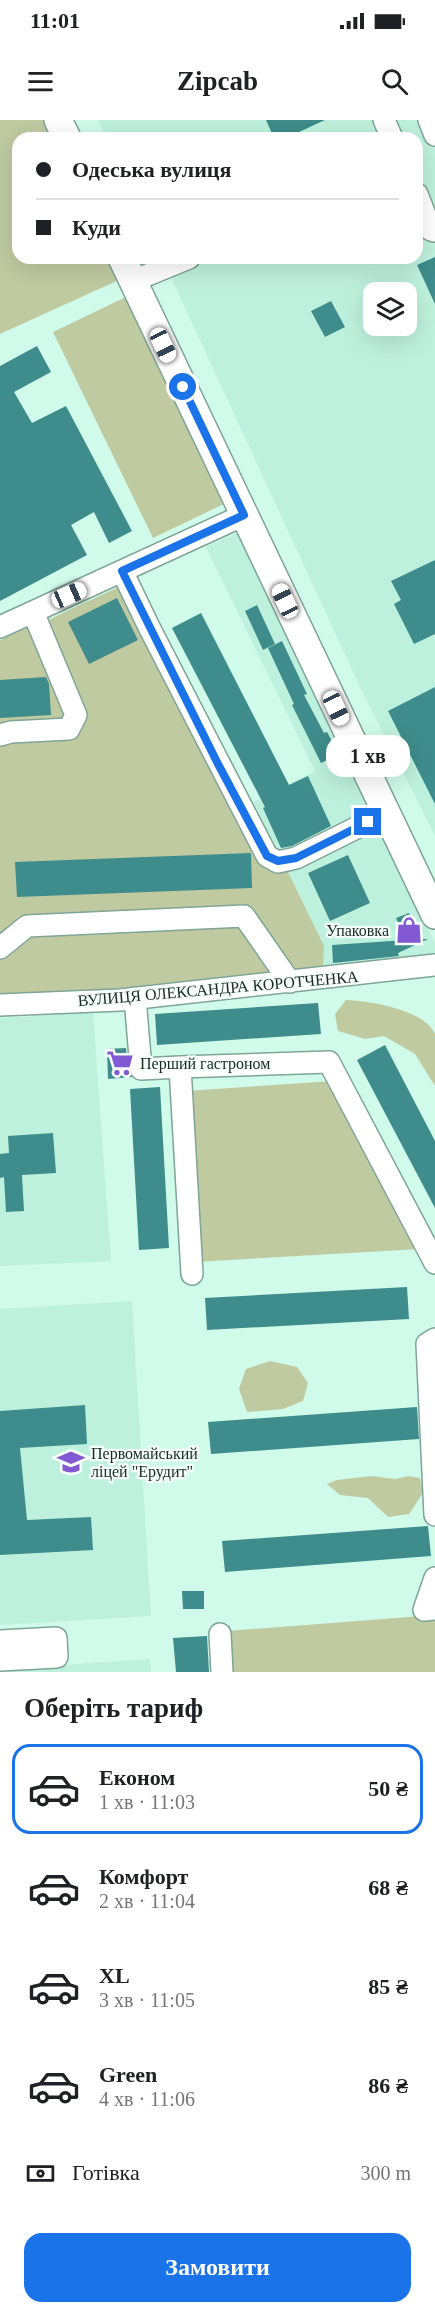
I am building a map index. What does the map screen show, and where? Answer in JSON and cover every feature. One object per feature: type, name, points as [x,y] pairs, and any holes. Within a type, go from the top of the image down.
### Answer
[{"type":"main road","points":[[128,269],[435,915]]},
{"type":"street","points":[[429,120],[435,135]]},
{"type":"street","points":[[423,209],[431,230],[435,231]]},
{"type":"street","points":[[128,269],[156,264]]},
{"type":"street","points":[[0,627],[244,515]]},
{"type":"street","points":[[122,571],[196,721],[267,856],[278,861],[296,858],[386,813]]},
{"type":"street","points":[[0,735],[11,732],[69,729],[76,715],[33,612]]},
{"type":"street","points":[[0,948],[27,926],[244,916],[290,982]]},
{"type":"street","name":"ВУЛИЦЯ ОЛЕКСАНДРА КОРОТЧЕНКА","points":[[0,1005],[135,998],[435,965]]},
{"type":"street","points":[[135,998],[141,1068],[329,1062],[435,1263]]},
{"type":"street","points":[[180,1067],[192,1275]]},
{"type":"street","points":[[431,1342],[435,1515]]},
{"type":"street","points":[[430,1610],[435,1578]]},
{"type":"street","points":[[220,1634],[222,1672]]},
{"type":"street","points":[[0,1641],[56,1638],[57,1657],[0,1660]]},
{"type":"shaded area","points":[[0,120],[46,120],[51,132],[12,132],[12,264],[114,264],[121,279],[0,334]]},
{"type":"shaded area","points":[[98,120],[435,120],[435,836],[361,689],[165,264],[423,264],[423,132],[104,132]]},
{"type":"shaded area","points":[[130,295],[230,501],[153,538],[53,332]]},
{"type":"shaded area","points":[[241,531],[435,943],[435,960],[323,974],[324,946],[253,802],[315,771],[206,547]]},
{"type":"shaded area","points":[[125,584],[287,870],[324,946],[323,974],[291,977],[246,913],[53,921],[0,943],[0,739],[70,733],[44,622]]},
{"type":"shaded area","points":[[31,626],[65,699],[65,725],[0,731],[0,640]]},
{"type":"shaded area","points":[[242,921],[275,979],[0,1000],[0,952],[20,935]]},
{"type":"shaded area","points":[[346,1000],[395,1008],[420,1018],[429,1025],[435,1034],[435,1086],[415,1054],[384,1036],[365,1039],[338,1031],[335,1014]]},
{"type":"shaded area","points":[[93,1013],[111,1261],[0,1266],[0,1018]]},
{"type":"shaded area","points":[[333,1081],[419,1249],[195,1262],[186,1091]]},
{"type":"shaded area","name":"Первомайський ліцей \"Ерудит\"","points":[[132,1301],[151,1616],[0,1625],[0,1309]]},
{"type":"shaded area","points":[[270,1361],[297,1367],[308,1383],[303,1401],[283,1409],[247,1412],[239,1389],[246,1369]]},
{"type":"shaded area","points":[[371,1476],[395,1479],[408,1476],[420,1478],[423,1493],[409,1514],[388,1517],[368,1498],[340,1495],[327,1484],[337,1480]]},
{"type":"shaded area","points":[[435,1615],[435,1672],[230,1672],[227,1631]]},
{"type":"shaded area","points":[[150,1659],[151,1672],[0,1672],[0,1669]]},
{"type":"building","points":[[266,120],[325,120],[299,132],[271,132]]},
{"type":"building","points":[[435,257],[435,304],[417,265]]},
{"type":"building","points":[[331,301],[345,327],[325,337],[311,311]]},
{"type":"building","points":[[37,346],[51,372],[14,392],[32,423],[66,406],[132,531],[109,543],[94,512],[71,525],[87,555],[0,601],[0,366]]},
{"type":"building","points":[[435,560],[435,634],[414,644],[394,604],[401,600],[391,581]]},
{"type":"building","points":[[117,598],[138,640],[89,664],[68,622]]},
{"type":"building","points":[[257,605],[275,644],[263,650],[245,611]]},
{"type":"building","points":[[201,613],[289,785],[308,776],[331,826],[292,846],[281,848],[263,808],[265,807],[172,628]]},
{"type":"building","points":[[282,641],[307,694],[304,695],[324,733],[327,732],[339,754],[321,763],[292,705],[294,704],[268,648]]},
{"type":"building","points":[[46,677],[49,684],[51,715],[0,718],[0,680]]},
{"type":"building","points":[[435,687],[435,804],[388,711]]},
{"type":"building","points":[[251,853],[252,888],[17,897],[15,862]]},
{"type":"building","points":[[348,855],[370,903],[330,921],[308,873]]},
{"type":"building","points":[[409,913],[421,939],[428,939],[398,953],[399,956],[333,963],[332,945],[406,940],[396,918]]},
{"type":"building","points":[[318,1003],[321,1034],[157,1045],[155,1014]]},
{"type":"building","points":[[385,1045],[435,1141],[435,1208],[357,1060]]},
{"type":"building","name":"Перший гастроном","points":[[126,1048],[128,1070],[132,1077],[108,1079],[107,1049]]},
{"type":"building","points":[[160,1087],[169,1248],[139,1250],[130,1089]]},
{"type":"building","points":[[53,1133],[56,1173],[22,1175],[24,1211],[6,1212],[4,1177],[0,1178],[0,1154],[9,1153],[8,1136]]},
{"type":"building","points":[[407,1287],[409,1319],[207,1330],[205,1298]]},
{"type":"building","points":[[85,1405],[87,1444],[20,1448],[27,1520],[91,1517],[93,1550],[0,1555],[0,1411]]},
{"type":"building","points":[[417,1407],[419,1439],[211,1454],[208,1422]]},
{"type":"building","points":[[428,1526],[431,1556],[225,1572],[222,1541]]},
{"type":"building","points":[[182,1591],[204,1591],[204,1609],[183,1609]]},
{"type":"building","points":[[207,1636],[209,1672],[176,1672],[173,1638]]},
{"type":"place","name":"Упаковка","points":[[409,930]]},
{"type":"place","name":"Перший гастроном","points":[[120,1063]]},
{"type":"place","name":"Первомайський ліцей \"Ерудит\"","points":[[71,1462]]},
{"type":"route","points":[[183,387],[244,515],[122,571],[148,627],[267,856],[278,861],[296,858],[368,822]]}]
